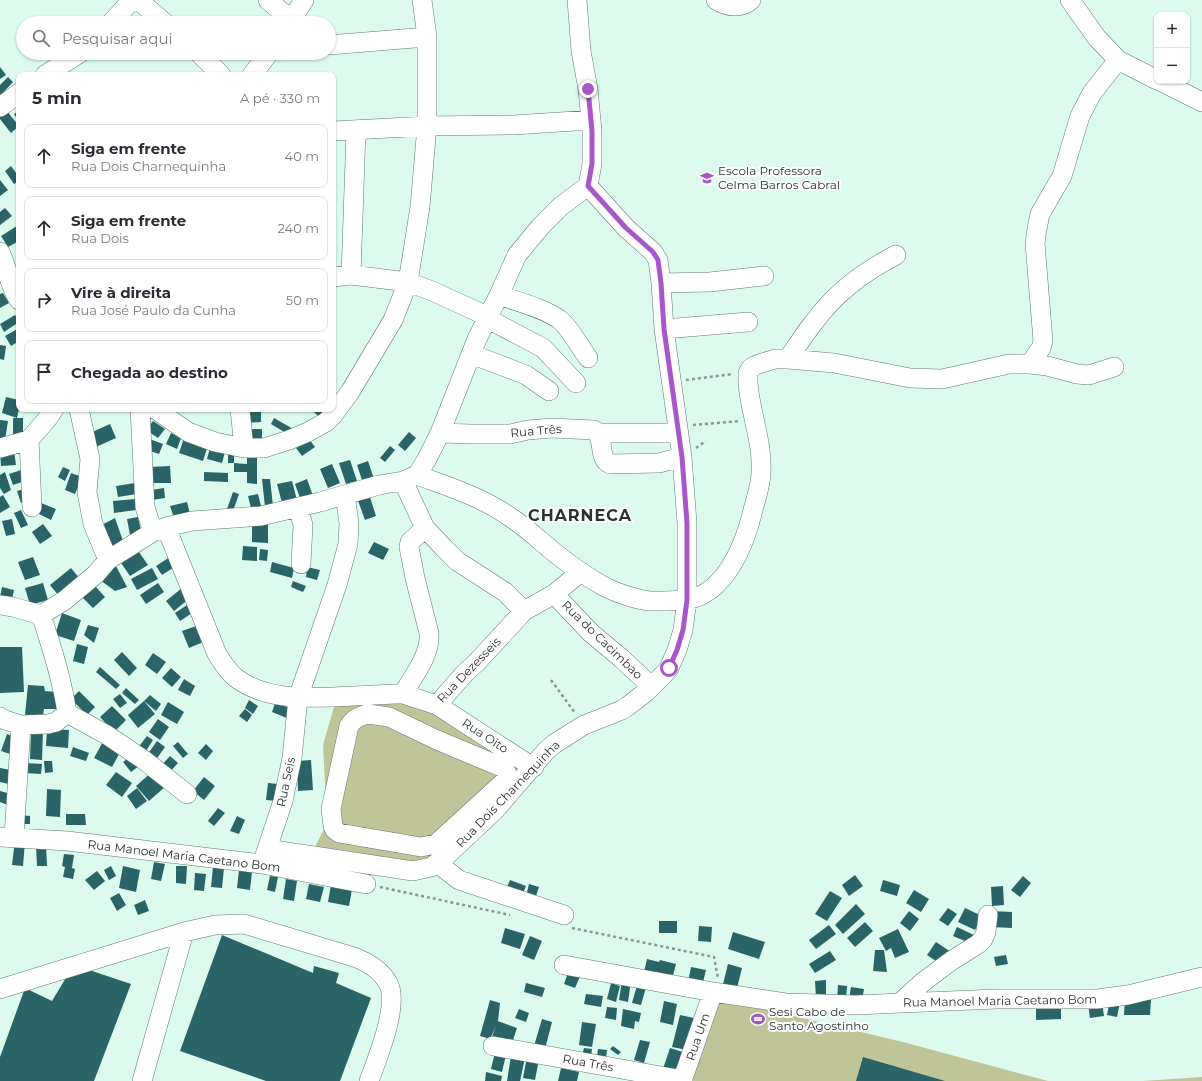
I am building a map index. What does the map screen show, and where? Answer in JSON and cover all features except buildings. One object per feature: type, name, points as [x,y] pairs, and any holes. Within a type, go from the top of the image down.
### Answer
[{"type":"street","points":[[268,0],[285,16]]},
{"type":"street","points":[[293,16],[304,0]]},
{"type":"street","points":[[336,411],[350,392],[393,320],[408,282],[420,207],[427,126],[427,37],[422,0]]},
{"type":"street","points":[[410,478],[427,458],[440,433],[477,339],[517,255],[541,226],[561,206],[588,186],[592,164],[591,120],[588,89],[581,51],[577,0]]},
{"type":"street","points":[[716,0],[724,4],[735,6],[743,6],[751,0]]},
{"type":"street","points":[[1070,0],[1097,38],[1118,60],[1154,78]]},
{"type":"street","points":[[117,16],[130,1],[154,16]]},
{"type":"street","points":[[336,44],[427,37]]},
{"type":"street","points":[[50,72],[69,60]]},
{"type":"street","points":[[206,60],[218,72]]},
{"type":"street","points":[[254,72],[263,60]]},
{"type":"street","points":[[1030,364],[1041,348],[1043,341],[1035,243],[1036,229],[1040,214],[1062,176],[1080,116],[1092,93],[1118,60]]},
{"type":"street","points":[[1166,84],[1202,102]]},
{"type":"street","points":[[0,107],[16,95]]},
{"type":"street","points":[[336,131],[427,126],[514,125],[591,120]]},
{"type":"street","points":[[356,130],[342,276],[408,282],[432,291],[488,318],[543,348],[576,383]]},
{"type":"street","name":"Rua Dois Charnequinha","points":[[265,857],[326,858],[413,871],[431,867],[444,858],[495,810],[534,767],[546,751],[554,744],[584,725],[622,710],[632,703],[665,674],[673,660],[683,630],[687,600],[687,523],[682,457],[664,329],[658,260],[653,252],[626,228],[588,186]]},
{"type":"street","points":[[788,359],[816,319],[840,293],[865,272],[896,255]]},
{"type":"street","points":[[6,259],[8,275],[16,293]]},
{"type":"street","points":[[661,283],[710,282],[764,276]]},
{"type":"street","points":[[499,295],[547,312],[561,321],[588,358]]},
{"type":"street","points":[[664,329],[748,322]]},
{"type":"street","points":[[471,354],[526,374],[549,390]]},
{"type":"street","points":[[0,605],[13,606],[40,615],[65,600],[96,574],[108,560],[159,529],[192,521],[262,516],[410,478],[466,494],[490,505],[510,517],[581,572],[606,587],[641,600],[687,600],[704,594],[719,582],[742,547],[748,531],[761,474],[762,460],[754,420],[748,373],[751,368],[756,365],[775,359],[788,359],[834,363],[910,378],[942,379],[1010,364],[1047,366],[1077,374],[1089,375],[1114,367]]},
{"type":"street","points":[[0,448],[29,440],[52,412]]},
{"type":"street","points":[[80,412],[90,459],[87,492],[93,524],[108,560]]},
{"type":"street","name":"Rua Dezesseis","points":[[140,412],[145,507],[159,529],[217,654],[226,668],[235,677],[247,685],[259,690],[271,694],[298,698],[404,694],[437,705],[464,674],[524,612],[554,594],[581,572]]},
{"type":"street","points":[[159,412],[188,432],[215,442],[244,448],[264,448],[308,432],[326,422],[335,412]]},
{"type":"street","points":[[240,412],[244,448]]},
{"type":"street","name":"Rua Três","points":[[440,433],[510,434],[528,430],[552,428],[594,430],[598,433],[678,430]]},
{"type":"street","points":[[598,433],[604,458],[608,463],[659,463],[682,457]]},
{"type":"street","points":[[29,440],[32,507]]},
{"type":"street","points":[[410,478],[425,528],[457,561],[506,592],[524,612]]},
{"type":"street","name":"Rua Seis","points":[[265,857],[283,801],[292,758],[298,698],[337,585],[348,544],[349,523],[345,495]]},
{"type":"street","points":[[298,507],[303,525],[301,564]]},
{"type":"street","points":[[404,694],[425,656],[429,641],[429,633],[409,547],[413,538],[425,528]]},
{"type":"street","name":"Rua do Cacimbao","points":[[554,594],[591,633],[651,686]]},
{"type":"street","points":[[40,615],[56,664],[64,694],[67,713]]},
{"type":"street","name":"Rua Oito","points":[[437,705],[534,767]]},
{"type":"street","points":[[0,717],[21,725],[48,724],[56,722],[67,713]]},
{"type":"street","points":[[67,713],[107,735],[144,760],[187,794]]},
{"type":"street","points":[[368,714],[389,717],[506,770],[507,774],[505,781],[436,844],[421,847],[339,833],[333,826],[331,809],[349,726],[359,716],[368,714]]},
{"type":"street","points":[[7,837],[21,725]]},
{"type":"street","points":[[326,858],[339,833]]},
{"type":"street","name":"Rua Manoel Maria Caetano Bom","points":[[7,837],[67,840],[265,857],[366,884]]},
{"type":"street","points":[[437,863],[459,880],[564,915]]},
{"type":"street","points":[[900,1003],[923,982],[951,961],[978,944],[983,939],[986,932],[988,915]]},
{"type":"street","points":[[0,989],[184,932],[215,925],[244,924],[363,960],[376,969],[388,982],[391,990],[392,1007],[384,1040],[369,1081]]},
{"type":"street","points":[[142,1081],[184,932]]},
{"type":"street","name":"Rua Manoel Maria Caetano Bom","points":[[564,965],[713,992],[786,1003],[796,1002],[855,1005],[996,999],[1097,999],[1128,995],[1202,977]]},
{"type":"street","name":"Rua Um","points":[[683,1081],[713,992]]},
{"type":"street","name":"Rua Três","points":[[493,1046],[683,1081]]},
{"type":"path","points":[[672,382],[748,373]]},
{"type":"path","points":[[678,430],[754,420]]},
{"type":"path","points":[[551,680],[584,725]]},
{"type":"green space","points":[[399,696],[415,703],[529,766],[498,801],[414,871],[311,854],[327,824],[323,745],[334,707]]},
{"type":"green space","name":"Sesi Cabo de Santo Agostinho","points":[[714,997],[903,1042],[1048,1081],[686,1081]]},
{"type":"green space","points":[[1202,1077],[1202,1081],[1143,1081]]},
{"type":"place","name":"Escola Professora Celma Barros Cabral","points":[[707,178]]},
{"type":"place","name":"Sesi Cabo de Santo Agostinho","points":[[758,1019]]},
{"type":"district","name":"CHARNECA","points":[[580,515]]},
{"type":"route","points":[[588,89],[592,131],[592,164],[588,186],[603,204],[640,242],[649,247],[658,260],[664,329],[682,457],[687,523],[687,600],[683,630],[677,650],[669,668]]}]
